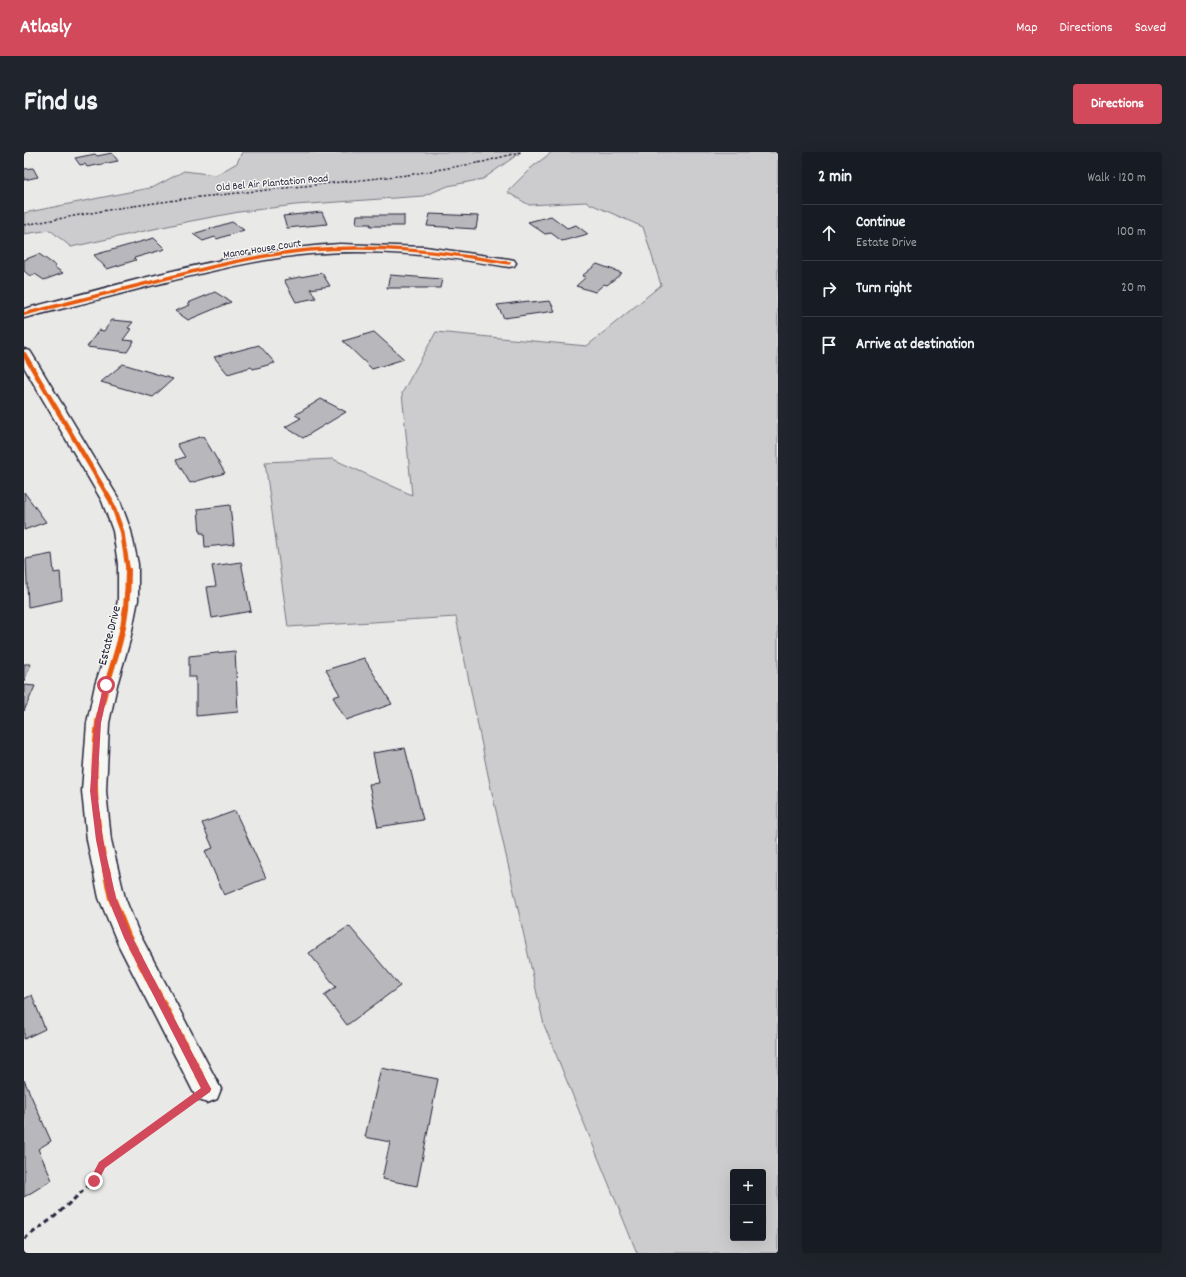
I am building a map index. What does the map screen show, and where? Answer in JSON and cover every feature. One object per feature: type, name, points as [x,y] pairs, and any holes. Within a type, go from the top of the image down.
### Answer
[{"type":"street","name":"Manor House Court","points":[[24,314],[230,262],[284,253],[345,248],[390,248],[471,256],[509,263]]},
{"type":"street","name":"Estate Drive","points":[[24,354],[111,501],[122,531],[128,564],[128,600],[120,640],[106,685],[98,723],[94,791],[99,840],[112,898],[127,936],[207,1089]]},
{"type":"path","points":[[24,1239],[53,1218],[94,1181],[102,1165],[207,1089]]},
{"type":"shaded area","points":[[242,152],[521,152],[483,179],[448,186],[423,196],[295,205],[239,212],[71,247],[50,230],[24,234],[24,213],[154,187],[184,171],[216,175],[237,163]]},
{"type":"shaded area","points":[[552,152],[778,152],[778,1253],[637,1253],[544,1025],[488,775],[456,617],[288,627],[265,462],[333,459],[412,495],[402,393],[436,332],[587,346],[661,285],[643,227],[586,202],[529,205],[507,192],[531,168]]},
{"type":"building","points":[[112,153],[118,161],[87,167],[85,164],[80,165],[75,158],[95,154],[97,156]]},
{"type":"building","points":[[33,168],[38,177],[24,180],[24,169]]},
{"type":"building","points":[[322,212],[327,224],[287,228],[283,216]]},
{"type":"building","points":[[430,214],[478,216],[476,229],[427,226]]},
{"type":"building","points":[[357,215],[404,215],[404,226],[370,226],[371,224],[356,224]]},
{"type":"building","points":[[551,216],[567,228],[576,225],[588,234],[562,241],[551,233],[545,234],[528,222]]},
{"type":"building","points":[[232,222],[244,230],[217,239],[215,237],[203,241],[193,234]]},
{"type":"building","points":[[154,238],[165,249],[134,258],[136,260],[107,269],[94,255]]},
{"type":"building","points":[[39,254],[63,273],[44,280],[35,274],[30,276],[24,271],[24,260]]},
{"type":"building","points":[[597,264],[622,273],[607,285],[604,284],[595,292],[576,286],[586,277],[582,276]]},
{"type":"building","points":[[322,273],[330,286],[310,289],[316,298],[296,302],[284,280]]},
{"type":"building","points":[[390,275],[442,279],[440,288],[387,288]]},
{"type":"building","points":[[215,292],[231,302],[188,320],[175,311],[190,305],[188,303]]},
{"type":"building","points":[[529,301],[531,303],[550,301],[555,311],[504,318],[497,305]]},
{"type":"building","points":[[112,320],[133,322],[128,328],[131,329],[123,340],[134,341],[127,352],[87,347],[99,330],[104,331]]},
{"type":"building","points":[[374,332],[404,359],[372,369],[343,341]]},
{"type":"building","points":[[259,345],[275,363],[253,369],[251,367],[228,374],[214,357]]},
{"type":"building","points":[[123,364],[173,379],[153,397],[101,382]]},
{"type":"building","points":[[321,399],[346,412],[303,438],[285,427],[301,418],[295,415]]},
{"type":"building","points":[[203,436],[225,473],[190,483],[176,460],[185,457],[177,444]]},
{"type":"building","points":[[24,492],[46,522],[24,530]]},
{"type":"building","points":[[230,505],[234,544],[205,547],[204,533],[200,533],[198,509]]},
{"type":"building","points":[[52,554],[54,573],[60,572],[62,600],[28,607],[26,559]]},
{"type":"building","points":[[241,562],[251,611],[212,618],[207,587],[216,586],[212,566]]},
{"type":"building","points":[[235,651],[238,712],[196,716],[196,677],[189,677],[189,656]]},
{"type":"building","points":[[364,658],[392,704],[346,720],[333,697],[340,695],[326,670]]},
{"type":"building","points":[[24,664],[31,664],[24,681]]},
{"type":"building","points":[[24,685],[35,686],[24,711]]},
{"type":"building","points":[[405,748],[423,820],[378,827],[369,784],[379,783],[373,753]]},
{"type":"building","points":[[235,811],[266,878],[224,895],[205,851],[213,848],[202,823]]},
{"type":"building","points":[[349,926],[400,986],[347,1025],[324,995],[336,987],[309,953]]},
{"type":"building","points":[[32,995],[45,1029],[24,1039],[24,999]]},
{"type":"building","points":[[381,1068],[438,1079],[417,1186],[382,1179],[390,1142],[365,1137]]},
{"type":"building","points":[[24,1080],[51,1141],[38,1149],[52,1180],[24,1197]]},
{"type":"cycle path","points":[[24,314],[222,264],[268,255],[311,250],[340,248],[396,249],[453,254],[509,263]]},
{"type":"cycle path","points":[[24,354],[111,501],[122,531],[128,564],[128,600],[120,640],[106,685],[98,723],[94,791],[99,840],[112,898],[127,936],[207,1089]]},
{"type":"route","points":[[94,1181],[102,1165],[207,1089],[127,936],[112,898],[99,840],[94,791],[98,723],[106,685]]}]
